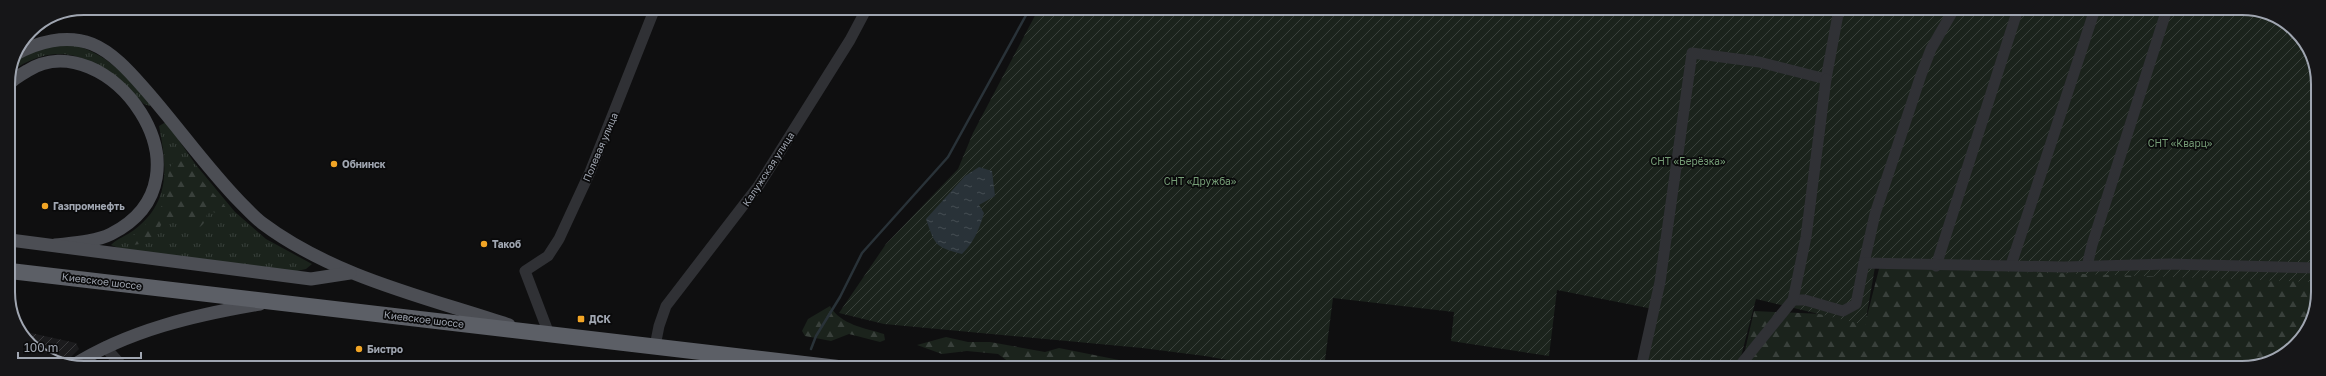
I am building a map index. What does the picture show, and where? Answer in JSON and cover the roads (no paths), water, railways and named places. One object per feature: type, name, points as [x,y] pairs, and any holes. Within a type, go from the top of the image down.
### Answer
[{"type":"highway","name":"Киевское шоссе","points":[[15,272],[780,361]]},
{"type":"main road","points":[[25,49],[51,40],[72,40],[92,44],[110,55],[129,72],[164,111],[223,184],[261,222],[301,248],[350,273],[528,331]]},
{"type":"main road","points":[[15,78],[36,65],[51,61],[68,60],[81,62],[94,68],[118,86],[136,106],[146,119],[156,148],[159,161],[155,189],[148,202],[132,220],[100,238],[55,245]]},
{"type":"main road","points":[[15,241],[311,279],[350,273]]},
{"type":"main road","points":[[81,361],[105,347],[161,326],[203,314],[273,302]]},
{"type":"street","name":"Полевая улица","points":[[549,334],[525,271],[548,256],[560,239],[601,144],[652,15]]},
{"type":"street","name":"Калужская улица","points":[[655,346],[666,306],[760,185],[850,40],[863,15]]},
{"type":"street","points":[[1744,361],[1793,300],[1806,237],[1826,79],[1837,15]]},
{"type":"street","points":[[1793,300],[1805,300],[1843,311],[1856,304],[1876,214],[1921,75],[1931,49],[1950,15]]},
{"type":"street","points":[[1936,266],[2016,15]]},
{"type":"street","points":[[2011,265],[2093,15]]},
{"type":"street","points":[[2087,266],[2092,245],[2165,15]]},
{"type":"street","points":[[1642,361],[1660,282],[1692,53],[1759,62],[1826,79]]},
{"type":"street","points":[[1864,263],[1936,266],[2087,266],[2169,264],[2311,268]]},
{"type":"street","points":[[105,347],[118,361]]},
{"type":"water","points":[[979,167],[992,171],[995,196],[979,205],[984,213],[980,225],[973,240],[962,254],[941,247],[937,244],[926,219],[965,176]]},
{"type":"waterway","points":[[811,349],[816,336],[840,297],[862,253],[948,157],[1026,15]]},
{"type":"place","name":"Обнинск","points":[[334,164]]},
{"type":"place","name":"Газпромнефть","points":[[45,206]]},
{"type":"place","name":"Такоб","points":[[484,244]]},
{"type":"place","name":"ДСК","points":[[581,319]]},
{"type":"place","name":"Бистро","points":[[359,349]]},
{"type":"park label","name":"СНТ «Кварц»","points":[[2180,143]]},
{"type":"park label","name":"СНТ «Берёзка»","points":[[1688,161]]},
{"type":"park label","name":"СНТ «Дружба»","points":[[1200,181]]}]
